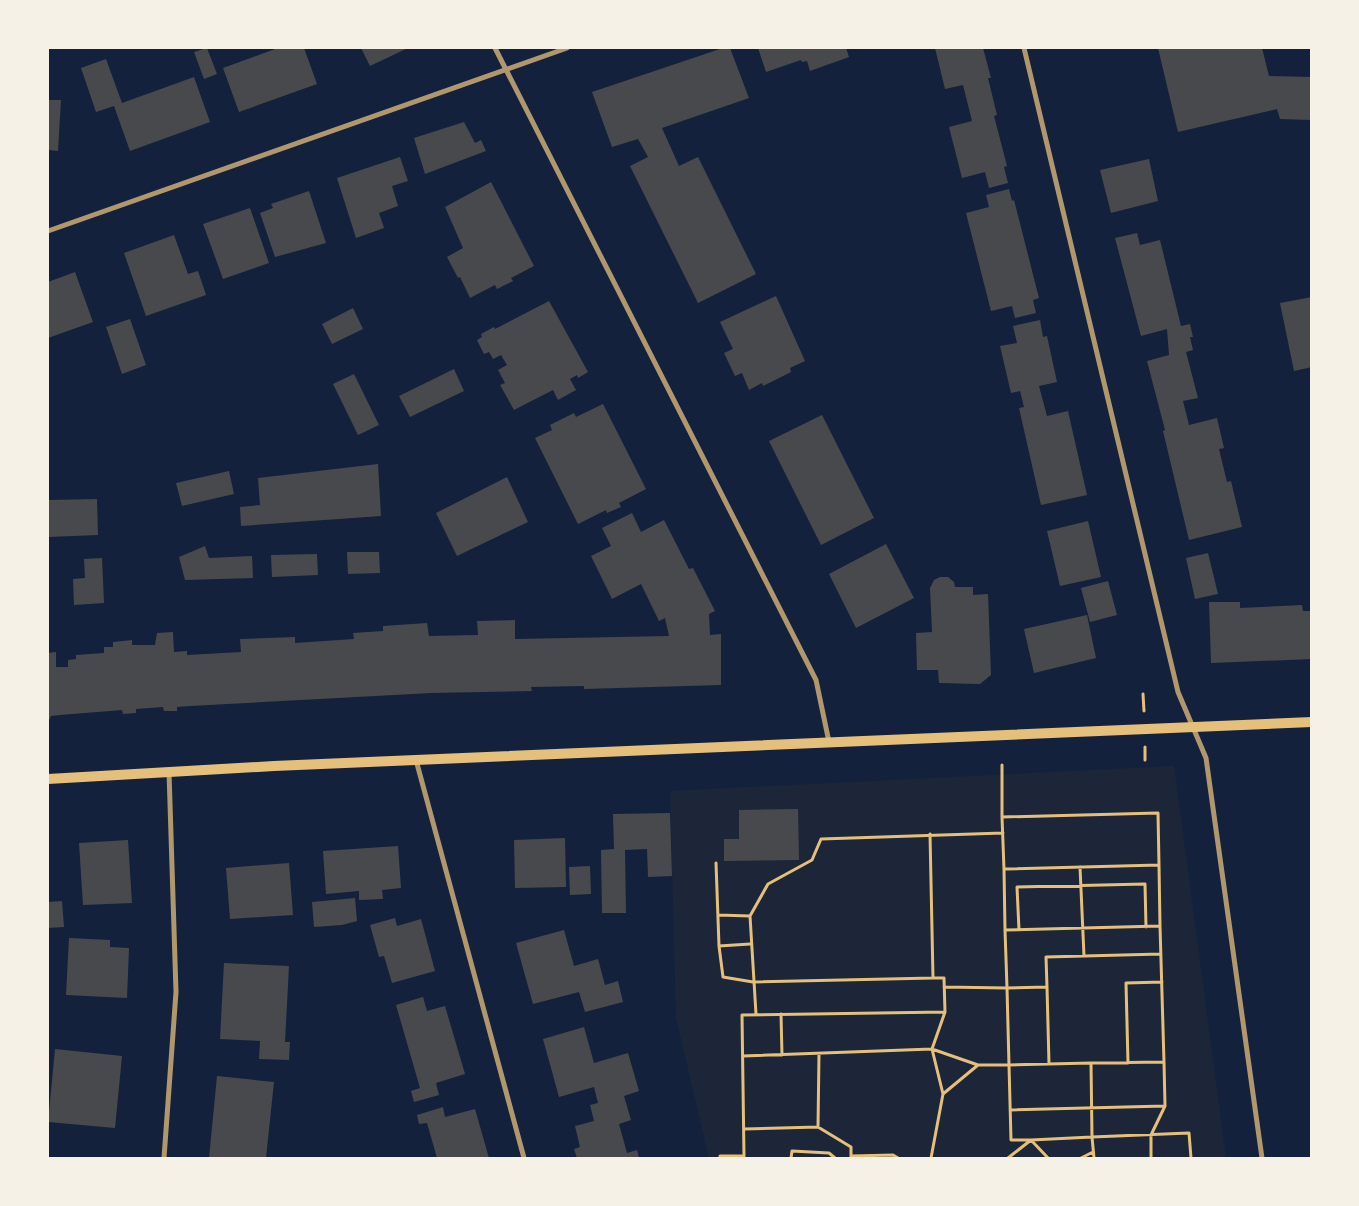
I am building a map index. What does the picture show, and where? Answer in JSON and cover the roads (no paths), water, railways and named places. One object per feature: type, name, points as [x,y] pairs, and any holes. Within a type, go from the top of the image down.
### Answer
[{"type":"main road","points":[[48,780],[416,760],[1312,722]]},
{"type":"street","points":[[495,48],[816,680],[829,742]]},
{"type":"street","points":[[48,231],[567,48]]},
{"type":"street","points":[[1024,48],[1176,682],[1191,727],[1206,758],[1262,1158]]},
{"type":"street","points":[[416,760],[524,1158]]},
{"type":"street","points":[[164,1158],[176,992],[170,772]]}]
